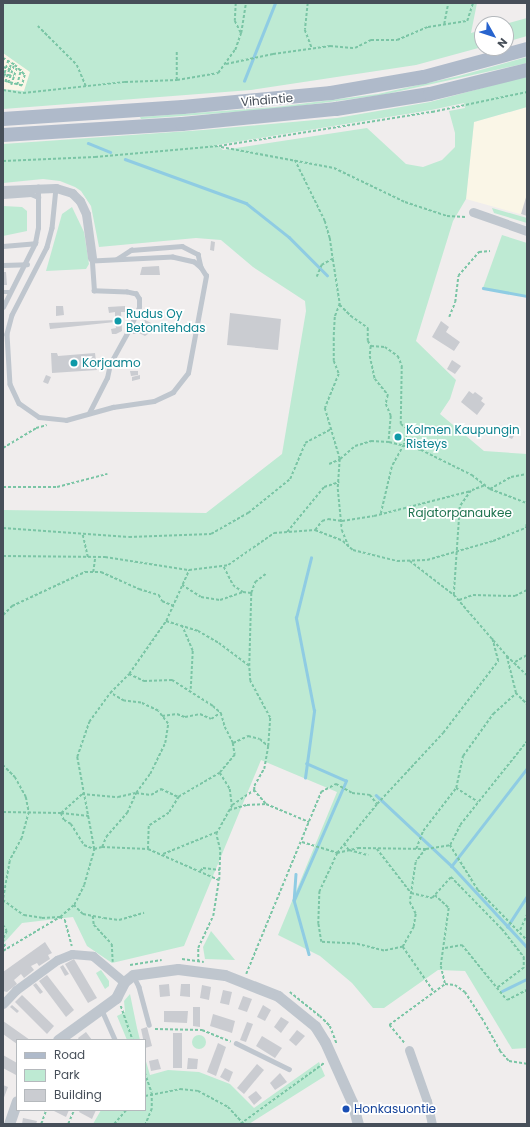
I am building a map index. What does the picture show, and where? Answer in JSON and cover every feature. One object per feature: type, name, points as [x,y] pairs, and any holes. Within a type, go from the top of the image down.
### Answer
[{"type":"main road","name":"Vihdintie","points":[[3,119],[191,106],[330,93],[424,77],[527,49]]},
{"type":"main road","name":"Vihdintie","points":[[3,136],[182,124],[336,109],[430,94],[527,70]]},
{"type":"street","points":[[3,190],[38,187],[56,188],[72,193],[80,200],[86,214],[92,260]]},
{"type":"street","points":[[474,213],[527,231]]},
{"type":"street","points":[[3,1004],[16,990],[57,960],[72,954],[90,955],[110,969],[128,978],[158,970],[197,970],[243,980],[278,996],[300,1012],[320,1032],[352,1102],[358,1124]]},
{"type":"street","points":[[59,1039],[116,998],[128,978]]},
{"type":"street","points":[[409,1050],[427,1101],[432,1124]]},
{"type":"street","points":[[9,1124],[16,1104]]},
{"type":"lane","points":[[3,307],[27,264],[35,243],[38,228],[38,187]]},
{"type":"lane","points":[[56,188],[52,228],[47,247],[12,316],[6,353],[10,384],[19,403],[39,417],[66,420],[89,413],[164,397],[184,380],[198,324],[206,276],[201,268],[194,262],[173,257],[92,260],[94,291],[127,292],[136,294],[139,299],[139,307],[131,320],[128,332],[110,364],[107,378],[89,413]]},
{"type":"lane","points":[[3,196],[31,194],[38,197]]},
{"type":"lane","points":[[3,246],[35,243]]},
{"type":"lane","points":[[116,260],[131,250],[182,246],[198,254],[201,268]]},
{"type":"lane","points":[[3,265],[27,264]]},
{"type":"lane","points":[[3,292],[11,292]]},
{"type":"lane","points":[[128,978],[149,1025]]},
{"type":"lane","points":[[101,1008],[115,1039]]},
{"type":"lane","points":[[236,1043],[289,1070]]},
{"type":"path","points":[[236,3],[235,21],[241,33]]},
{"type":"path","points":[[3,90],[23,93],[86,86],[177,80],[218,73],[235,50],[241,33],[246,3]]},
{"type":"path","points":[[308,3],[305,30],[312,48]]},
{"type":"path","points":[[444,24],[448,3]]},
{"type":"path","points":[[226,64],[312,48],[355,48],[371,40],[397,40],[428,27],[467,21],[473,3]]},
{"type":"path","points":[[38,26],[77,65],[86,86]]},
{"type":"path","points":[[176,52],[177,80]]},
{"type":"path","points":[[3,61],[4,58],[8,60],[11,62],[14,64],[17,66],[21,69],[25,75],[22,86],[11,85],[4,82],[8,75],[11,62]]},
{"type":"path","points":[[3,78],[8,60]]},
{"type":"path","points":[[8,83],[14,64]]},
{"type":"path","points":[[11,85],[17,66]]},
{"type":"path","points":[[3,67],[16,71]]},
{"type":"path","points":[[16,85],[21,69]]},
{"type":"path","points":[[4,74],[14,76]]},
{"type":"path","points":[[3,161],[218,146],[432,112],[527,92]]},
{"type":"path","points":[[218,146],[334,168],[422,209],[461,218],[474,213]]},
{"type":"path","points":[[295,160],[325,221],[340,304],[335,317],[334,338],[334,361],[340,374],[325,408],[340,459],[338,482],[342,530],[349,547]]},
{"type":"path","points":[[449,317],[455,302],[458,276],[479,252],[490,251]]},
{"type":"path","points":[[317,277],[322,265],[333,259]]},
{"type":"path","points":[[340,304],[351,316],[368,328],[368,341],[372,346],[385,347],[398,356],[402,366],[401,424],[408,429],[404,446],[392,467],[381,514]]},
{"type":"path","points":[[372,346],[370,356],[375,379],[388,395],[386,404],[391,416],[389,442]]},
{"type":"path","points":[[3,448],[36,428],[66,420]]},
{"type":"path","points":[[3,528],[144,537],[211,534],[248,513],[290,479],[305,443],[331,429]]},
{"type":"path","points":[[329,464],[340,459],[355,446],[371,441],[389,442],[421,450],[454,466],[484,486],[527,503]]},
{"type":"path","points":[[3,487],[57,487],[107,474]]},
{"type":"path","points":[[490,489],[511,477],[527,474]]},
{"type":"path","points":[[286,532],[324,487],[338,482]]},
{"type":"path","points":[[315,530],[322,521],[328,519],[342,521],[381,514],[471,491],[484,486]]},
{"type":"path","points":[[454,595],[460,507],[471,491]]},
{"type":"path","points":[[3,556],[95,557],[189,570],[223,567],[238,560],[274,533],[315,530],[353,550],[397,561],[427,560],[493,541],[527,527],[527,520]]},
{"type":"path","points":[[83,534],[88,557]]},
{"type":"path","points":[[93,572],[95,557]]},
{"type":"path","points":[[410,560],[454,595],[507,656],[527,675]]},
{"type":"path","points":[[223,567],[233,584],[243,592]]},
{"type":"path","points":[[3,951],[60,918],[74,905],[92,863],[94,849],[89,816],[82,794],[77,757],[88,722],[110,693],[129,674],[166,620],[174,606],[184,575],[189,570]]},
{"type":"path","points":[[3,615],[12,606],[85,572],[101,572],[139,589],[159,595],[162,601],[174,606]]},
{"type":"path","points":[[197,970],[198,948],[213,916],[219,880],[220,870],[217,832],[232,805],[254,790],[254,786],[264,769],[268,746],[270,718],[250,681],[249,666],[251,593],[255,582],[267,573]]},
{"type":"path","points":[[182,584],[201,597],[220,600],[243,592],[251,593]]},
{"type":"path","points":[[458,600],[473,595],[515,596],[527,590]]},
{"type":"path","points":[[166,620],[182,625],[219,643],[249,666]]},
{"type":"path","points":[[182,625],[193,651],[191,690]]},
{"type":"path","points":[[426,849],[416,862],[410,902],[416,914],[414,927],[403,947],[384,951],[355,944],[321,942],[318,924],[319,892],[337,853],[377,804],[443,733],[498,661],[492,638]]},
{"type":"path","points":[[514,663],[527,655]]},
{"type":"path","points":[[507,656],[516,694],[527,704]]},
{"type":"path","points":[[129,674],[144,682],[172,680],[191,690],[221,713],[225,727],[233,743],[235,755],[220,773],[179,797],[169,813],[149,826],[148,849]]},
{"type":"path","points":[[102,846],[106,837],[127,813],[136,793],[150,774],[165,743],[168,724],[158,711],[141,703],[124,701],[110,693]]},
{"type":"path","points":[[416,849],[423,831],[456,788],[463,756],[493,714],[516,694]]},
{"type":"path","points":[[162,716],[177,714],[185,717],[200,714],[211,719],[221,713]]},
{"type":"path","points":[[233,743],[248,736],[260,738],[268,746]]},
{"type":"path","points":[[450,845],[460,825],[527,741]]},
{"type":"path","points":[[3,765],[19,784],[26,797],[29,812],[22,838],[10,861],[3,900],[24,915],[42,918],[60,918],[65,920],[72,940],[72,954]]},
{"type":"path","points":[[220,773],[230,789],[232,805]]},
{"type":"path","points":[[243,980],[321,792],[336,784],[352,794],[370,795],[377,804]]},
{"type":"path","points":[[456,788],[478,802]]},
{"type":"path","points":[[61,813],[82,794],[118,797],[136,793],[151,795],[161,789],[179,797]]},
{"type":"path","points":[[254,790],[266,804],[308,822]]},
{"type":"path","points":[[228,810],[247,805],[266,804]]},
{"type":"path","points":[[3,812],[61,813],[89,816]]},
{"type":"path","points":[[61,813],[64,820],[71,824],[84,845],[94,849],[102,846],[148,849],[163,854],[219,880]]},
{"type":"path","points":[[163,854],[217,832]]},
{"type":"path","points":[[302,842],[337,853],[349,850],[376,848],[426,849],[450,845]]},
{"type":"path","points":[[344,844],[349,850],[368,855]]},
{"type":"path","points":[[450,845],[478,890],[509,924],[520,930],[527,940]]},
{"type":"path","points":[[376,848],[411,894],[432,898],[451,877],[502,929],[524,957],[524,968],[497,988]]},
{"type":"path","points":[[200,871],[203,868],[220,870]]},
{"type":"path","points":[[435,895],[449,908],[441,974],[445,984]]},
{"type":"path","points":[[74,905],[83,914],[119,920],[144,913]]},
{"type":"path","points":[[520,930],[527,914]]},
{"type":"path","points":[[93,916],[94,925],[112,944],[114,958],[110,969]]},
{"type":"path","points":[[3,925],[8,931],[3,940],[6,949]]},
{"type":"path","points":[[445,948],[462,945],[507,1000],[527,990]]},
{"type":"path","points":[[403,947],[434,992]]},
{"type":"path","points":[[409,1050],[389,1025],[445,984],[455,985],[465,992],[493,1035],[500,1051],[509,1061],[527,1064]]},
{"type":"path","points":[[123,1011],[133,1039]]},
{"type":"path","points":[[149,1025],[152,1029],[202,1030],[236,1043]]},
{"type":"path","points":[[240,1124],[331,1058]]},
{"type":"path","points":[[146,1076],[152,1093],[152,1109],[146,1124]]},
{"type":"path","points":[[146,1096],[152,1093],[180,1089],[198,1091],[217,1099],[243,1123]]},
{"type":"path","points":[[41,1124],[46,1111]]},
{"type":"path","points":[[68,1124],[74,1111]]},
{"type":"path","points":[[114,1124],[125,1111]]},
{"type":"shaded area","points":[[3,53],[31,72],[24,91],[3,89]]},
{"type":"shaded area","points":[[527,107],[527,216],[466,199],[474,122]]},
{"type":"green space","points":[[3,3],[477,3],[471,33],[474,32],[474,49],[416,65],[251,90],[3,109],[3,89],[24,91],[30,72],[3,53]]},
{"type":"green space","points":[[527,18],[527,36],[514,40],[514,22]]},
{"type":"green space","points":[[527,57],[527,63],[382,95],[277,109],[141,119],[140,117],[276,107],[378,94],[459,76]]},
{"type":"green space","name":"Rajatorpanaukee","points":[[527,76],[527,107],[474,122],[466,199],[453,221],[416,341],[456,380],[450,399],[440,414],[484,451],[527,454],[527,1048],[512,1049],[465,971],[438,970],[384,1008],[373,1008],[352,983],[320,956],[278,935],[337,792],[261,760],[184,946],[112,963],[87,946],[73,917],[22,923],[3,944],[3,510],[206,513],[282,454],[306,311],[305,301],[253,267],[221,240],[196,238],[99,247],[91,206],[81,191],[75,187],[60,181],[43,179],[3,183],[3,144],[203,130],[337,118],[430,102]],"holes":[[[464,103],[465,108],[449,111],[455,133],[455,147],[442,160],[423,167],[406,164],[367,128],[223,150],[217,145],[431,110]]]},
{"type":"green space","points":[[3,206],[22,207],[27,211],[27,231],[3,236]]},
{"type":"green space","points":[[72,207],[84,232],[89,264],[86,269],[46,271],[62,214]]},
{"type":"green space","points":[[492,208],[527,218],[527,223],[494,213]]},
{"type":"green space","points":[[502,235],[527,243],[527,296],[483,288]]},
{"type":"green space","points":[[211,931],[235,960],[205,959],[203,947]]},
{"type":"green space","points":[[101,970],[109,981],[109,986],[105,989],[96,973]]},
{"type":"green space","points":[[130,994],[140,1039],[127,1039],[117,1016],[125,1012],[124,1001]]},
{"type":"green space","points":[[196,1035],[202,1035],[206,1039],[206,1045],[202,1049],[196,1049],[192,1045],[192,1039]]},
{"type":"green space","points":[[146,1061],[150,1075],[168,1070],[199,1072],[230,1084],[254,1108],[319,1062],[325,1076],[249,1124],[93,1124],[100,1111],[146,1111]]},
{"type":"building","points":[[527,194],[527,216],[521,214]]},
{"type":"building","points":[[211,241],[215,242],[214,251],[210,250]]},
{"type":"building","points":[[159,266],[160,275],[140,275],[142,267]]},
{"type":"building","points":[[3,272],[6,272],[7,285],[3,285]]},
{"type":"building","points":[[56,306],[63,306],[64,315],[56,316]]},
{"type":"building","points":[[125,306],[125,312],[121,312],[122,331],[116,334],[112,334],[111,329],[116,328],[115,322],[50,329],[49,323],[115,320],[115,312],[109,313],[108,307]]},
{"type":"building","points":[[230,313],[281,319],[278,350],[227,345]]},
{"type":"building","points":[[145,320],[151,323],[151,332],[145,336],[137,332],[138,334],[133,334],[132,328]]},
{"type":"building","points":[[441,321],[449,327],[446,332],[460,342],[454,351],[432,337]]},
{"type":"building","name":"Korjaamo","points":[[51,353],[57,353],[58,356],[95,353],[97,370],[52,373]]},
{"type":"building","points":[[452,360],[461,366],[455,374],[447,369]]},
{"type":"building","points":[[137,362],[137,367],[130,367],[130,363]]},
{"type":"building","points":[[130,371],[138,371],[138,375],[131,376]]},
{"type":"building","points":[[46,375],[51,377],[48,384],[43,382]]},
{"type":"building","points":[[140,375],[140,379],[132,381],[132,377]]},
{"type":"building","points":[[469,391],[473,394],[475,392],[483,398],[481,401],[485,404],[477,415],[461,402]]},
{"type":"building","points":[[504,427],[515,434],[512,439],[503,435],[501,431]]},
{"type":"building","points":[[45,942],[52,953],[48,955],[50,959],[39,966],[37,963],[31,966],[34,970],[24,978],[21,974],[14,980],[17,984],[7,992],[3,991],[3,972]]},
{"type":"building","points":[[74,959],[97,998],[88,1003],[65,964]]},
{"type":"building","points":[[63,965],[69,974],[65,976],[60,967]]},
{"type":"building","points":[[47,975],[74,1010],[66,1017],[39,981]]},
{"type":"building","points":[[36,983],[43,992],[40,994],[33,985]]},
{"type":"building","points":[[169,984],[170,996],[160,997],[159,985]]},
{"type":"building","points":[[181,984],[190,984],[190,997],[180,996]]},
{"type":"building","points":[[202,985],[211,987],[209,1000],[200,998]]},
{"type":"building","points":[[223,990],[232,992],[229,1005],[220,1003]]},
{"type":"building","points":[[22,995],[54,1026],[47,1034],[15,1002]]},
{"type":"building","points":[[243,996],[252,999],[247,1012],[238,1009]]},
{"type":"building","points":[[12,1005],[19,1011],[17,1013],[10,1007]]},
{"type":"building","points":[[263,1005],[271,1010],[265,1021],[257,1017]]},
{"type":"building","points":[[193,1007],[200,1007],[200,1027],[193,1026]]},
{"type":"building","points":[[164,1011],[188,1011],[187,1023],[164,1022]]},
{"type":"building","points":[[213,1014],[235,1021],[232,1033],[210,1026]]},
{"type":"building","points":[[281,1017],[289,1022],[281,1033],[274,1027]]},
{"type":"building","points":[[3,1021],[29,1039],[16,1039],[16,1043],[3,1034]]},
{"type":"building","points":[[247,1022],[253,1024],[246,1042],[240,1040]]},
{"type":"building","points":[[147,1027],[152,1046],[146,1048],[146,1039],[143,1039],[141,1029]]},
{"type":"building","points":[[297,1030],[305,1036],[296,1046],[289,1040]]},
{"type":"building","points":[[86,1032],[91,1039],[78,1039]]},
{"type":"building","points":[[173,1033],[182,1033],[182,1068],[173,1068]]},
{"type":"building","points":[[262,1036],[282,1048],[275,1058],[256,1046]]},
{"type":"building","points":[[218,1043],[226,1047],[216,1076],[207,1072]]},
{"type":"building","points":[[3,1055],[16,1062],[16,1075],[3,1068]]},
{"type":"building","points":[[188,1058],[198,1059],[197,1069],[187,1069]]},
{"type":"building","points":[[158,1059],[161,1069],[151,1071],[149,1061]]},
{"type":"building","points":[[257,1064],[264,1070],[244,1094],[237,1088]]},
{"type":"building","points":[[225,1068],[233,1072],[229,1082],[220,1077]]},
{"type":"building","points":[[280,1073],[287,1082],[275,1090],[270,1083]]},
{"type":"building","points":[[3,1085],[8,1087],[3,1100]]},
{"type":"building","points":[[256,1091],[262,1098],[254,1105],[248,1097]]},
{"type":"building","points":[[54,1111],[69,1111],[66,1117]]},
{"type":"building","points":[[80,1111],[96,1111],[92,1119]]},
{"type":"building","points":[[23,1118],[37,1121],[36,1124],[22,1124]]},
{"type":"waterway","points":[[244,81],[275,3]]},
{"type":"waterway","points":[[88,143],[110,152]]},
{"type":"waterway","points":[[125,159],[246,203],[289,237],[327,275]]},
{"type":"waterway","points":[[483,288],[527,296]]},
{"type":"waterway","points":[[305,778],[314,711],[296,618],[311,558]]},
{"type":"waterway","points":[[294,900],[346,781],[307,764]]},
{"type":"waterway","points":[[527,769],[452,866],[527,947]]},
{"type":"waterway","points":[[376,795],[452,866]]},
{"type":"waterway","points":[[296,874],[294,900],[309,954]]},
{"type":"waterway","points":[[507,927],[527,896]]},
{"type":"waterway","points":[[502,991],[527,979]]},
{"type":"place","name":"Rudus Oy Betonitehdas","points":[[118,321]]},
{"type":"place","name":"Korjaamo","points":[[74,363]]},
{"type":"place","name":"Kolmen Kaupungin Risteys","points":[[398,437]]},
{"type":"place","name":"Honkasuontie","points":[[346,1109]]}]
